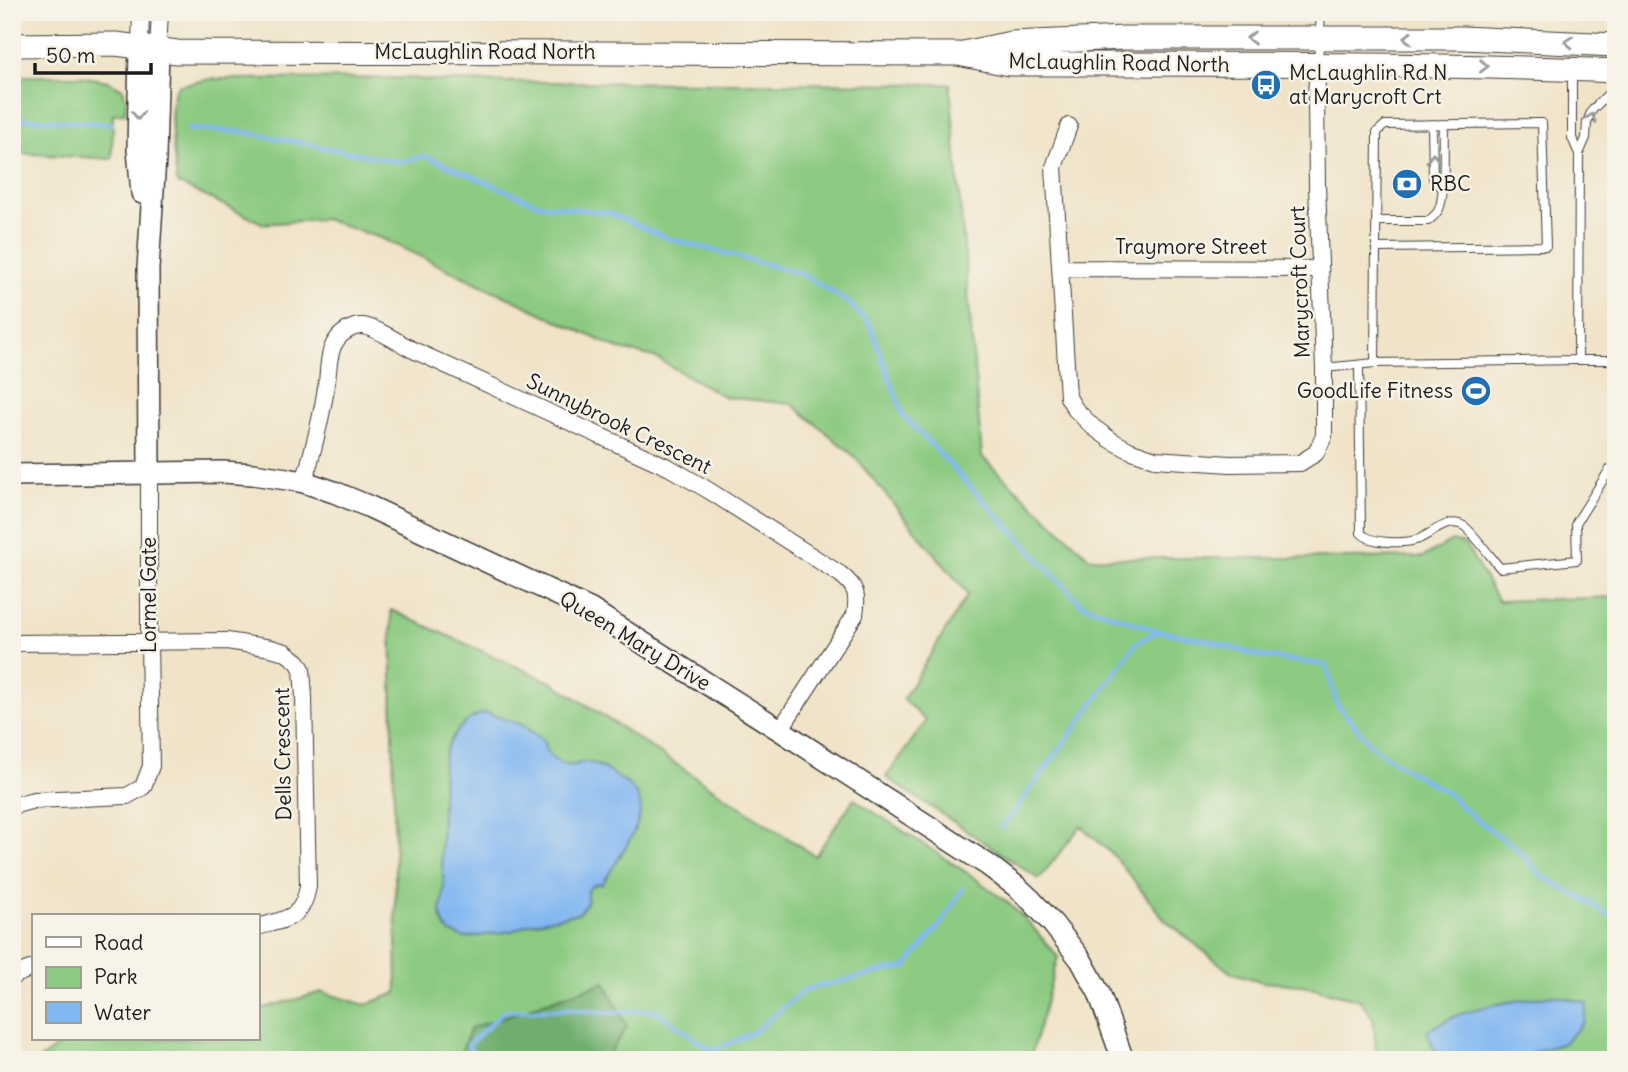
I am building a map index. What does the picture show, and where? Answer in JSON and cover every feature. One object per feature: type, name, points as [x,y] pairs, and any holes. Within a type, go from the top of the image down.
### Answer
[{"type":"main road","name":"McLaughlin Road North","points":[[958,54],[1011,43],[1112,38],[1462,38],[1614,44]]},
{"type":"main road","name":"McLaughlin Road North","points":[[12,45],[116,44],[191,52],[958,54],[1009,64],[1508,66],[1616,71]]},
{"type":"main road","points":[[1572,69],[1614,44]]},
{"type":"street","points":[[141,12],[149,48]]},
{"type":"street","points":[[149,48],[160,12]]},
{"type":"street","name":"Lormel Gate","points":[[12,806],[34,800],[127,796],[143,787],[151,766],[148,269],[138,150],[149,48]]},
{"type":"street","name":"Marycroft Court","points":[[1069,126],[1054,167],[1068,397],[1075,409],[1111,440],[1155,459],[1230,464],[1300,463],[1316,453],[1324,436],[1317,185],[1318,64]]},
{"type":"street","name":"Traymore Street","points":[[1060,268],[1320,269]]},
{"type":"street","name":"Sunnybrook Crescent","points":[[304,482],[335,341],[351,328],[361,326],[690,478],[840,574],[856,592],[855,615],[780,730]]},
{"type":"street","name":"Queen Mary Drive","points":[[12,475],[237,472],[304,482],[370,507],[591,610],[988,865],[1017,887],[1069,943],[1105,1008],[1124,1060]]},
{"type":"street","name":"Dells Crescent","points":[[12,643],[227,641],[260,646],[293,656],[302,669],[308,886],[306,900],[299,911],[291,917],[259,926]]},
{"type":"street","points":[[12,977],[32,968]]},
{"type":"lane","points":[[1318,64],[1321,12]]},
{"type":"lane","points":[[1572,69],[1572,138],[1579,154]]},
{"type":"lane","points":[[1578,360],[1579,154],[1586,138],[1587,122],[1592,110],[1606,96],[1616,92]]},
{"type":"lane","points":[[1376,248],[1546,246],[1542,123],[1385,125],[1377,132],[1376,221],[1376,248],[1376,363]]},
{"type":"lane","points":[[1433,124],[1433,179],[1442,188]]},
{"type":"lane","points":[[1376,221],[1428,220],[1438,211],[1441,204],[1444,124]]},
{"type":"lane","points":[[1324,368],[1376,363],[1616,360]]},
{"type":"lane","points":[[1359,365],[1361,533],[1366,539],[1380,542],[1416,540],[1449,523],[1465,526],[1500,568],[1577,560],[1576,523],[1610,468],[1616,467]]},
{"type":"green space","points":[[12,76],[80,76],[108,81],[123,89],[125,113],[113,114],[112,159],[12,154]]},
{"type":"green space","points":[[411,78],[432,81],[950,84],[982,457],[1090,558],[1423,557],[1452,541],[1465,544],[1498,601],[1616,597],[1616,1060],[1377,1060],[1373,1018],[1360,1000],[1302,985],[1263,982],[1230,972],[1164,919],[1114,856],[1081,826],[1039,879],[886,777],[926,721],[903,699],[968,594],[853,455],[792,404],[725,397],[654,357],[616,348],[383,239],[324,219],[264,224],[177,183],[171,117],[174,94],[178,86],[210,79]]},
{"type":"green space","points":[[391,610],[555,684],[815,856],[854,799],[1007,902],[1058,957],[1030,1060],[39,1060],[64,1042],[83,1040],[259,1040],[259,1009],[322,992],[365,1005],[397,993]]},
{"type":"green space","points":[[605,982],[627,1027],[605,1060],[458,1060],[471,1028]]},
{"type":"water","points":[[486,713],[522,725],[544,741],[546,751],[558,762],[569,765],[584,762],[594,764],[619,778],[635,792],[639,800],[640,816],[619,859],[602,884],[589,888],[588,901],[579,913],[528,924],[512,931],[465,938],[451,933],[445,927],[441,911],[444,886],[441,852],[443,761],[448,745],[458,730],[471,719]]},
{"type":"water","points":[[1553,995],[1587,1003],[1584,1022],[1564,1043],[1531,1053],[1524,1060],[1436,1060],[1437,1055],[1427,1031],[1475,1009]]},
{"type":"waterway","points":[[12,118],[112,124]]},
{"type":"waterway","points":[[188,129],[245,132],[400,162],[425,156],[538,204],[609,213],[667,238],[802,274],[848,302],[870,325],[903,415],[1081,604],[1158,631]]},
{"type":"waterway","points":[[1002,828],[1136,643],[1158,631],[1207,640],[1258,656],[1326,665],[1337,704],[1371,745],[1447,793],[1473,817],[1516,848],[1542,876],[1607,915],[1616,910]]},
{"type":"waterway","points":[[475,1060],[468,1045],[504,1011],[574,1009],[604,1013],[655,1010],[712,1051],[754,1032],[804,990],[905,968],[943,921],[962,889]]},
{"type":"place","name":"McLaughlin Rd N at Marycroft Crt","points":[[1266,85]]},
{"type":"place","name":"RBC","points":[[1407,184]]},
{"type":"place","name":"GoodLife Fitness","points":[[1476,391]]}]
